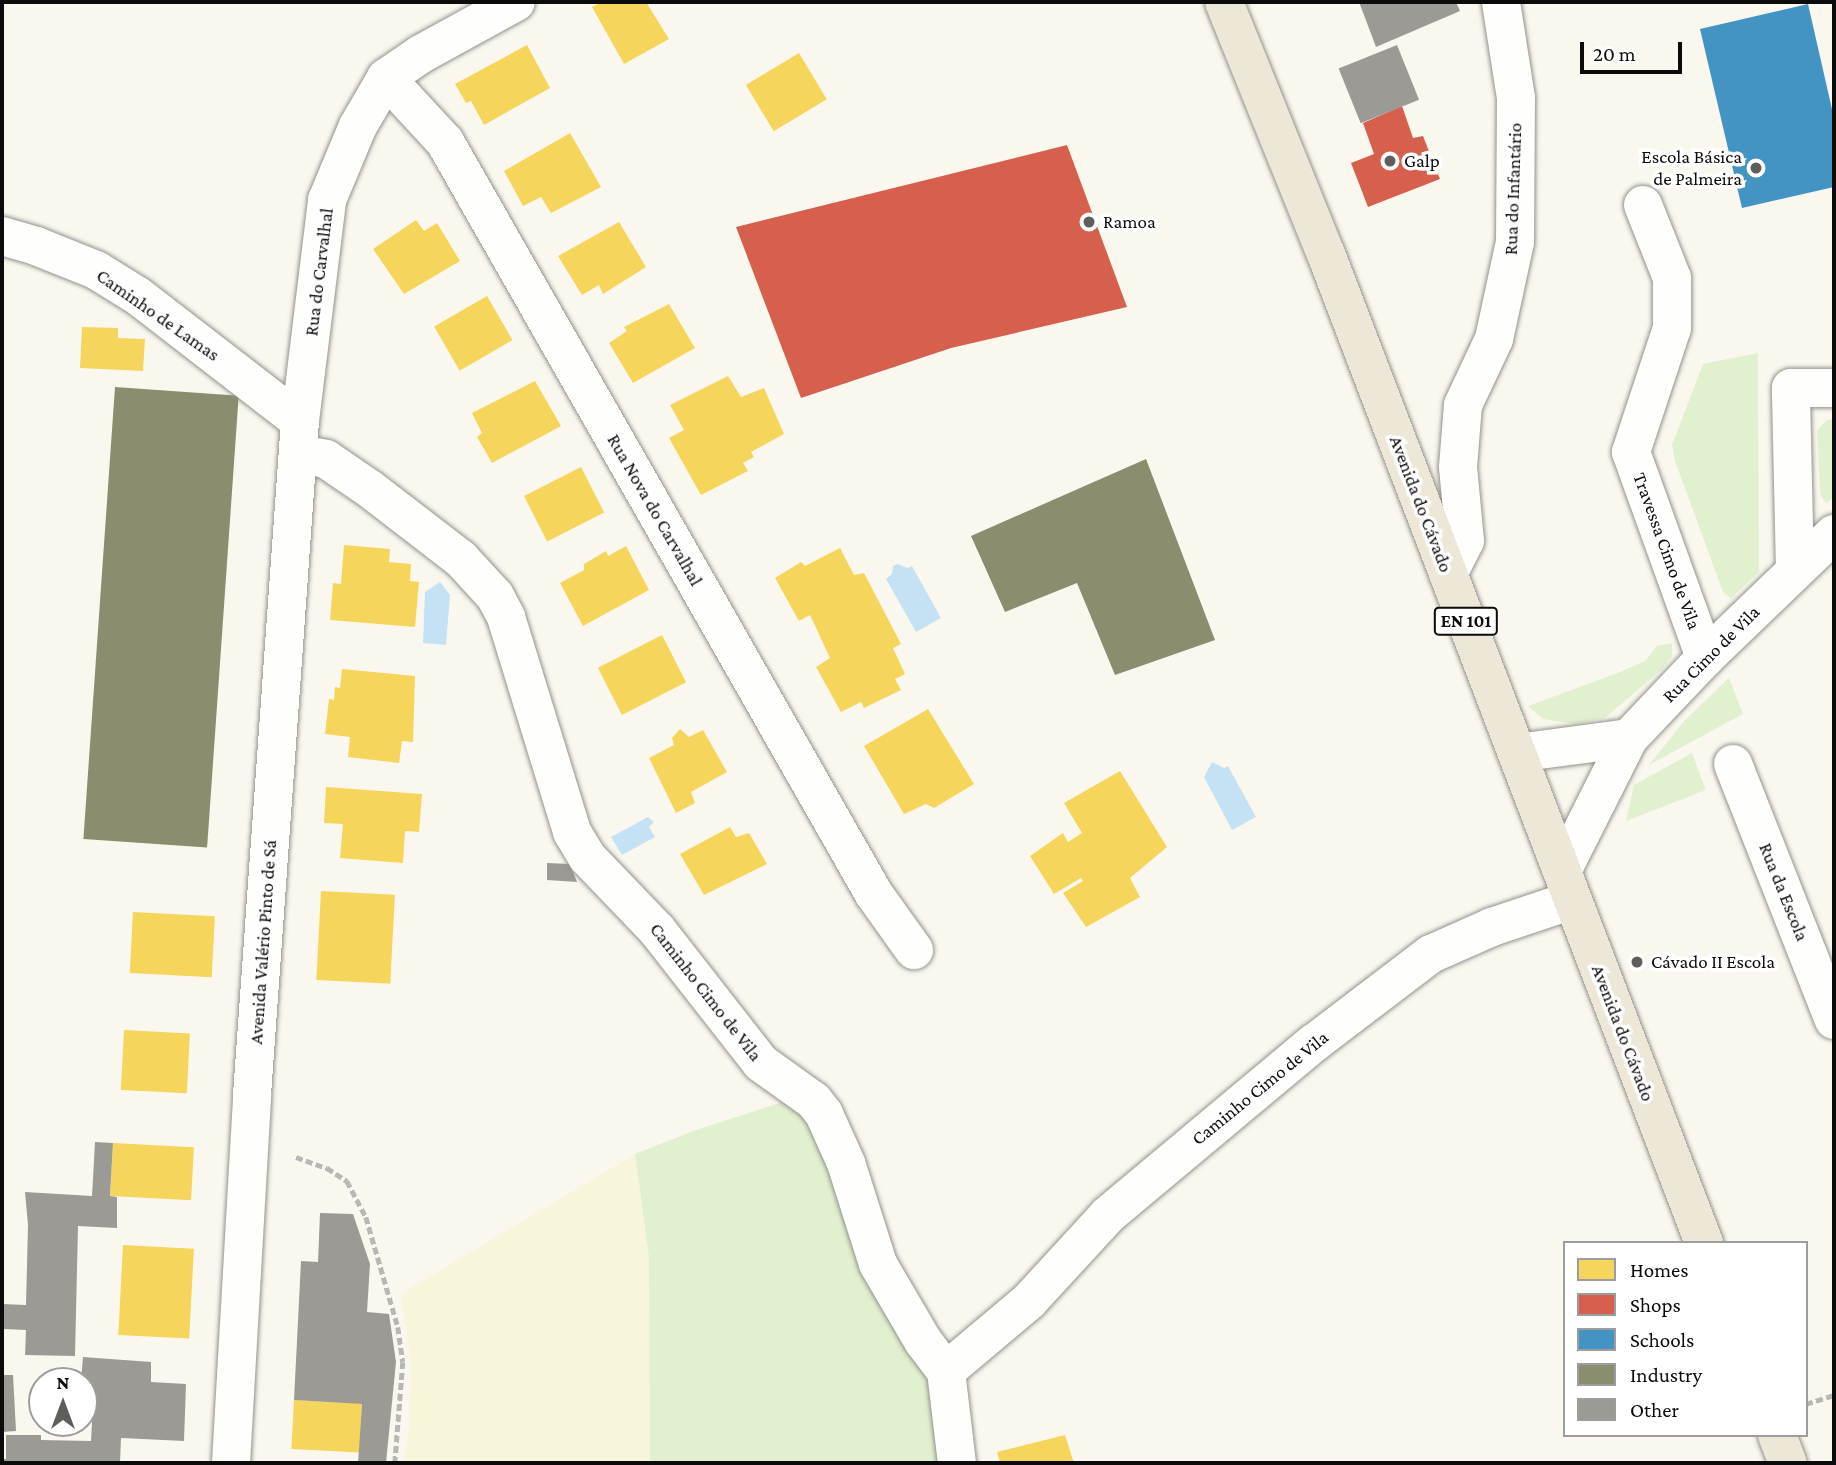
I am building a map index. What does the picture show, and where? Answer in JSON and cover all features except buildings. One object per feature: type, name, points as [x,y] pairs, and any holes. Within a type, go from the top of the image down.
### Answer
[{"type":"main road","name":"Avenida do Cávado","points":[[1224,2],[1326,254],[1703,1241]]},
{"type":"main road","points":[[1778,1437],[1788,1463]]},
{"type":"street","name":"Rua do Carvalhal","points":[[299,438],[327,200],[358,126],[386,78],[421,54],[516,2]]},
{"type":"street","name":"Rua do Infantário","points":[[1448,574],[1465,541],[1458,467],[1463,405],[1494,339],[1515,242],[1516,99],[1501,2]]},
{"type":"street","name":"Rua Nova do Carvalhal","points":[[386,78],[445,142],[874,894],[914,950]]},
{"type":"street","name":"Travessa Cimo de Vila","points":[[1643,205],[1672,278],[1672,328],[1631,452],[1706,658]]},
{"type":"street","name":"Caminho de Lamas","points":[[2,236],[36,246],[96,270],[138,296],[299,438]]},
{"type":"street","points":[[1796,571],[1791,388],[1834,388]]},
{"type":"street","name":"Caminho Cimo de Vila","points":[[299,438],[461,559],[495,596],[506,617],[572,832],[587,857],[657,930],[761,1063],[814,1101],[824,1114],[846,1163],[878,1264],[923,1341],[946,1371],[1029,1301],[1108,1214],[1314,1043],[1432,954],[1492,927],[1567,885]]},
{"type":"street","name":"Avenida Valério Pinto de Sá","points":[[231,1463],[252,1095],[299,438]]},
{"type":"street","name":"Rua Cimo de Vila","points":[[1567,885],[1629,738],[1706,658],[1834,534]]},
{"type":"street","points":[[1517,753],[1629,738]]},
{"type":"street","name":"Rua da Escola","points":[[1733,764],[1834,1020]]},
{"type":"street","points":[[946,1371],[957,1463]]},
{"type":"path","points":[[296,1157],[327,1168],[347,1181],[366,1217],[398,1326],[403,1362],[395,1463]]},
{"type":"path","points":[[1808,1403],[1834,1395]]},
{"type":"shaded area","points":[[635,1154],[649,1257],[650,1463],[403,1463],[409,1433],[411,1364],[401,1294]]},
{"type":"green space","points":[[1758,353],[1759,572],[1731,598],[1723,592],[1675,461],[1672,445],[1703,364]]},
{"type":"green space","points":[[1834,419],[1834,497],[1826,504],[1820,494],[1817,430],[1827,420]]},
{"type":"green space","points":[[1672,643],[1672,656],[1662,669],[1605,718],[1575,724],[1543,719],[1528,706],[1645,661],[1657,646]]},
{"type":"green space","points":[[1729,678],[1743,714],[1649,765],[1684,721]]},
{"type":"green space","points":[[1692,753],[1706,790],[1626,821],[1634,785]]},
{"type":"green space","points":[[792,1099],[808,1108],[929,1365],[943,1463],[650,1463],[649,1257],[635,1154],[693,1131]]},
{"type":"water","points":[[898,564],[907,568],[912,566],[941,618],[916,632],[886,579],[892,574],[893,566]]},
{"type":"water","points":[[440,582],[450,595],[446,645],[423,643],[425,592]]},
{"type":"water","points":[[1212,762],[1224,768],[1228,766],[1256,817],[1232,830],[1204,777]]},
{"type":"water","points":[[648,817],[654,822],[649,827],[655,837],[622,855],[611,837]]},
{"type":"place","name":"Galp","points":[[1390,161]]},
{"type":"place","name":"Escola Básica de Palmeira","points":[[1756,168]]},
{"type":"place","name":"Ramoa","points":[[1089,222]]},
{"type":"place","name":"Cávado II Escola","points":[[1637,962]]}]
